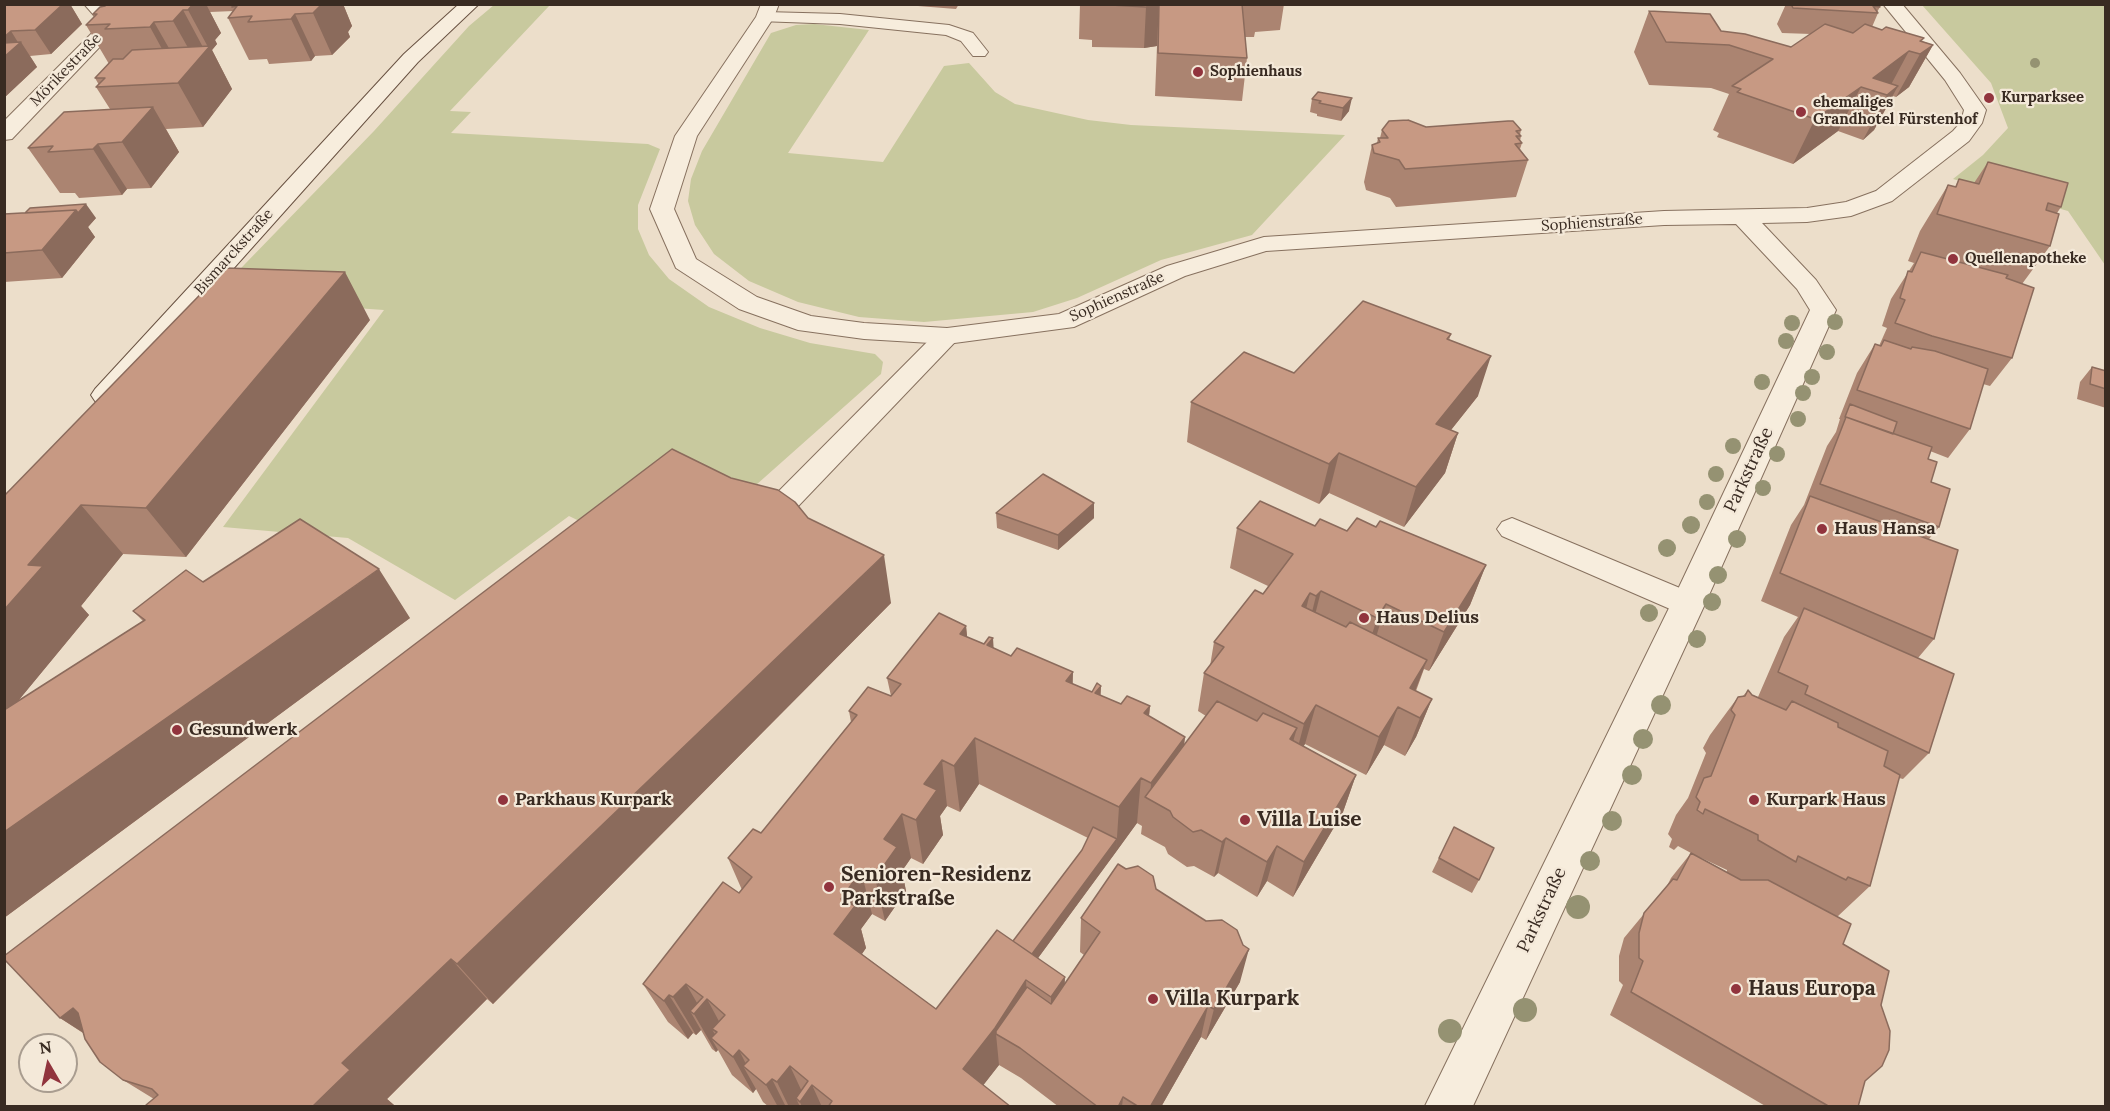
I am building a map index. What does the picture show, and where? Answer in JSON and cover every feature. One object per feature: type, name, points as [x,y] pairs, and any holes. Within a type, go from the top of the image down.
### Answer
[{"type":"street","name":"Mörikestraße","points":[[4,134],[102,34],[109,20],[93,4]]},
{"type":"street","name":"Bismarckstraße","points":[[91,410],[411,58],[470,4]]},
{"type":"street","points":[[1744,218],[1807,215],[1851,209],[1884,196],[1961,136],[1971,123],[1976,110],[1971,100],[1892,4]]},
{"type":"street","name":"Sophienstraße","points":[[767,11],[686,136],[662,209],[685,263],[748,303],[807,324],[864,331],[947,336],[1065,321],[1176,271],[1264,244],[1664,218],[1744,218]]},
{"type":"street","name":"Parkstraße","points":[[1449,1107],[1688,604],[1823,310],[1807,285],[1744,218]]},
{"type":"lane","points":[[767,11],[949,30],[967,37],[978,52]]},
{"type":"lane","points":[[767,532],[770,517],[947,336]]},
{"type":"lane","points":[[1512,529],[1688,604]]},
{"type":"green space","points":[[494,5],[550,5],[450,111],[471,112],[451,133],[648,144],[660,149],[638,205],[638,229],[649,255],[669,279],[709,307],[760,328],[810,343],[875,354],[883,362],[881,374],[747,493],[610,536],[569,516],[455,600],[348,538],[223,527],[384,310],[212,298],[374,131],[469,26]]},
{"type":"green space","points":[[1922,5],[2105,5],[2105,265],[2068,211],[1953,179],[1983,155],[2008,128],[1991,83]]},
{"type":"green space","points":[[814,24],[869,30],[788,153],[883,162],[944,66],[969,63],[995,92],[1015,104],[1088,120],[1131,125],[1345,135],[1252,235],[1161,260],[1077,298],[1033,312],[924,322],[859,317],[798,302],[749,281],[714,254],[695,225],[688,201],[691,179],[702,151],[771,33],[796,25]]},
{"type":"building","points":[[4,4],[63,4],[35,30],[11,31],[4,37]]},
{"type":"building","points":[[107,4],[193,4],[188,10],[183,10],[173,21],[154,22],[150,27],[105,29],[110,24],[86,25],[97,14],[93,14],[100,7]]},
{"type":"building","points":[[234,4],[322,4],[313,13],[295,14],[291,19],[248,22],[252,16],[228,18],[237,6],[232,7]]},
{"type":"building","points":[[1093,4],[1158,4],[1146,7]]},
{"type":"building","points":[[1159,4],[1242,4],[1247,58],[1158,53]]},
{"type":"building","points":[[1791,4],[1878,4],[1880,7],[1873,6],[1878,13],[1793,8]]},
{"type":"building","points":[[1649,11],[1710,14],[1721,31],[1745,34],[1791,47],[1825,24],[1853,33],[1865,24],[1882,30],[1886,27],[1924,38],[1920,41],[1933,45],[1920,54],[1909,51],[1873,78],[1898,86],[1887,95],[1861,87],[1815,119],[1737,92],[1741,89],[1732,86],[1773,59],[1729,45],[1666,42]]},
{"type":"building","points":[[21,42],[4,57],[4,43]]},
{"type":"building","points":[[210,46],[178,83],[96,87],[105,78],[95,78],[113,59],[123,59],[132,50]]},
{"type":"building","points":[[1318,92],[1352,98],[1343,108],[1319,103],[1321,101],[1312,99]]},
{"type":"building","points":[[153,107],[122,142],[98,144],[93,149],[48,152],[53,146],[28,148],[64,112]]},
{"type":"building","points":[[1408,120],[1426,127],[1513,121],[1521,130],[1516,131],[1521,136],[1516,136],[1522,143],[1515,144],[1528,160],[1405,169],[1399,160],[1374,153],[1372,145],[1380,142],[1378,138],[1388,138],[1382,130],[1389,121]]},
{"type":"building","points":[[1988,162],[2068,183],[2061,207],[2048,203],[2046,210],[2059,214],[2050,246],[1937,214],[1948,185],[1956,187],[1959,179],[1979,184]]},
{"type":"building","points":[[86,204],[78,213],[76,210],[25,213],[30,208]]},
{"type":"building","points":[[76,210],[42,250],[4,253],[4,214]]},
{"type":"building","points":[[1921,252],[2008,275],[2006,278],[2034,288],[2012,358],[1932,336],[1895,323],[1905,300],[1900,298],[1908,271],[1912,272]]},
{"type":"building","points":[[226,268],[345,272],[146,508],[81,505],[28,565],[43,566],[4,610],[4,496]]},
{"type":"building","points":[[1363,301],[1451,334],[1447,339],[1491,356],[1436,424],[1458,433],[1416,487],[1339,453],[1329,464],[1191,402],[1244,352],[1294,373]]},
{"type":"building","points":[[1884,340],[1911,349],[1912,347],[1935,351],[1988,369],[1970,429],[1857,390],[1875,344],[1881,346]]},
{"type":"building","points":[[2092,367],[2106,371],[2106,389],[2090,384]]},
{"type":"building","points":[[1850,404],[1897,422],[1893,434],[1845,417]]},
{"type":"building","points":[[1846,417],[1932,447],[1928,459],[1937,462],[1931,482],[1950,489],[1939,527],[1820,484]]},
{"type":"building","name":"Parkhaus Kurpark","points":[[672,449],[731,478],[778,490],[795,502],[808,518],[884,555],[457,964],[451,959],[342,1063],[350,1070],[312,1107],[147,1107],[146,1105],[158,1095],[152,1089],[123,1080],[100,1062],[85,1039],[78,1013],[73,1008],[60,1018],[4,959],[4,956]]},
{"type":"building","points":[[1043,474],[1094,503],[1058,535],[996,513]]},
{"type":"building","points":[[1810,496],[1958,550],[1934,639],[1780,573]]},
{"type":"building","points":[[1260,501],[1315,526],[1320,519],[1347,531],[1357,518],[1376,527],[1380,521],[1486,565],[1444,632],[1386,604],[1377,618],[1321,591],[1316,596],[1310,593],[1302,606],[1346,627],[1350,622],[1427,660],[1410,688],[1432,699],[1420,718],[1398,707],[1379,737],[1316,705],[1304,724],[1204,673],[1224,647],[1214,642],[1255,590],[1263,594],[1293,554],[1237,528]]},
{"type":"building","points":[[300,519],[379,569],[4,832],[4,710],[145,620],[133,611],[186,570],[203,582]]},
{"type":"building","points":[[1804,608],[1954,674],[1929,753],[1805,694],[1808,686],[1778,672]]},
{"type":"building","name":"Senioren-Residenz Parkstraße","points":[[939,613],[966,626],[960,634],[984,644],[989,637],[993,638],[987,645],[1011,656],[1017,648],[1073,672],[1066,681],[1092,692],[1097,683],[1101,686],[1095,693],[1121,704],[1127,696],[1150,706],[1144,713],[1185,737],[1151,783],[1141,778],[1119,807],[975,738],[954,766],[942,760],[924,784],[937,790],[916,820],[902,814],[884,839],[897,847],[875,878],[861,871],[841,899],[855,906],[834,934],[936,1009],[997,930],[1065,977],[1051,997],[1026,980],[995,1028],[963,1069],[1011,1107],[828,1107],[832,1101],[812,1085],[800,1102],[796,1098],[808,1081],[790,1066],[777,1082],[772,1079],[766,1085],[743,1066],[749,1060],[739,1050],[733,1057],[711,1038],[717,1032],[712,1029],[725,1015],[707,999],[694,1014],[690,1011],[703,997],[686,984],[673,997],[669,995],[664,1001],[643,984],[723,882],[739,893],[752,877],[728,858],[753,829],[761,833],[857,715],[849,711],[868,687],[891,696],[901,684],[887,678]]},
{"type":"building","points":[[1748,690],[1752,695],[1786,710],[1792,701],[1838,723],[1838,727],[1888,751],[1884,766],[1900,775],[1870,886],[1848,877],[1846,880],[1798,856],[1796,862],[1758,840],[1758,835],[1705,809],[1703,814],[1697,810],[1700,802],[1696,797],[1704,778],[1711,776],[1735,715],[1731,710],[1738,697],[1745,696]]},
{"type":"building","name":"Villa Luise","points":[[1217,701],[1257,721],[1263,713],[1297,728],[1290,739],[1356,775],[1304,862],[1277,846],[1267,862],[1226,838],[1222,842],[1201,830],[1193,832],[1173,817],[1170,811],[1145,797]]},
{"type":"building","points":[[1093,827],[1117,839],[1032,954],[1013,941],[1082,850]]},
{"type":"building","points":[[1454,827],[1494,848],[1479,880],[1439,858]]},
{"type":"building","name":"Haus Europa","points":[[1691,853],[1741,880],[1768,880],[1851,924],[1843,944],[1889,971],[1881,1005],[1890,1031],[1889,1050],[1882,1066],[1865,1081],[1858,1107],[1830,1107],[1631,992],[1643,961],[1639,958],[1639,933],[1644,913],[1673,879],[1677,880]]},
{"type":"building","name":"Villa Kurpark","points":[[1118,864],[1126,869],[1138,866],[1153,876],[1156,889],[1206,921],[1222,920],[1237,930],[1243,945],[1249,949],[1214,1009],[1208,1006],[1150,1107],[1139,1107],[1123,1097],[1118,1107],[1098,1107],[1020,1048],[996,1034],[1027,987],[1051,1004],[1100,932],[1081,918]]},
{"type":"place","name":"Sophienhaus","points":[[1198,72]]},
{"type":"place","name":"Kurparksee","points":[[1989,98]]},
{"type":"place","name":"ehemaliges Grandhotel Fürstenhof","points":[[1801,112]]},
{"type":"place","name":"Quellenapotheke","points":[[1953,259]]},
{"type":"place","name":"Haus Hansa","points":[[1822,529]]},
{"type":"place","name":"Haus Delius","points":[[1364,618]]},
{"type":"place","name":"Gesundwerk","points":[[177,730]]},
{"type":"place","name":"Parkhaus Kurpark","points":[[503,800]]},
{"type":"place","name":"Kurpark Haus","points":[[1754,800]]},
{"type":"place","name":"Villa Luise","points":[[1245,820]]},
{"type":"place","name":"Senioren-Residenz Parkstraße","points":[[829,887]]},
{"type":"place","name":"Haus Europa","points":[[1736,989]]},
{"type":"place","name":"Villa Kurpark","points":[[1153,999]]}]
